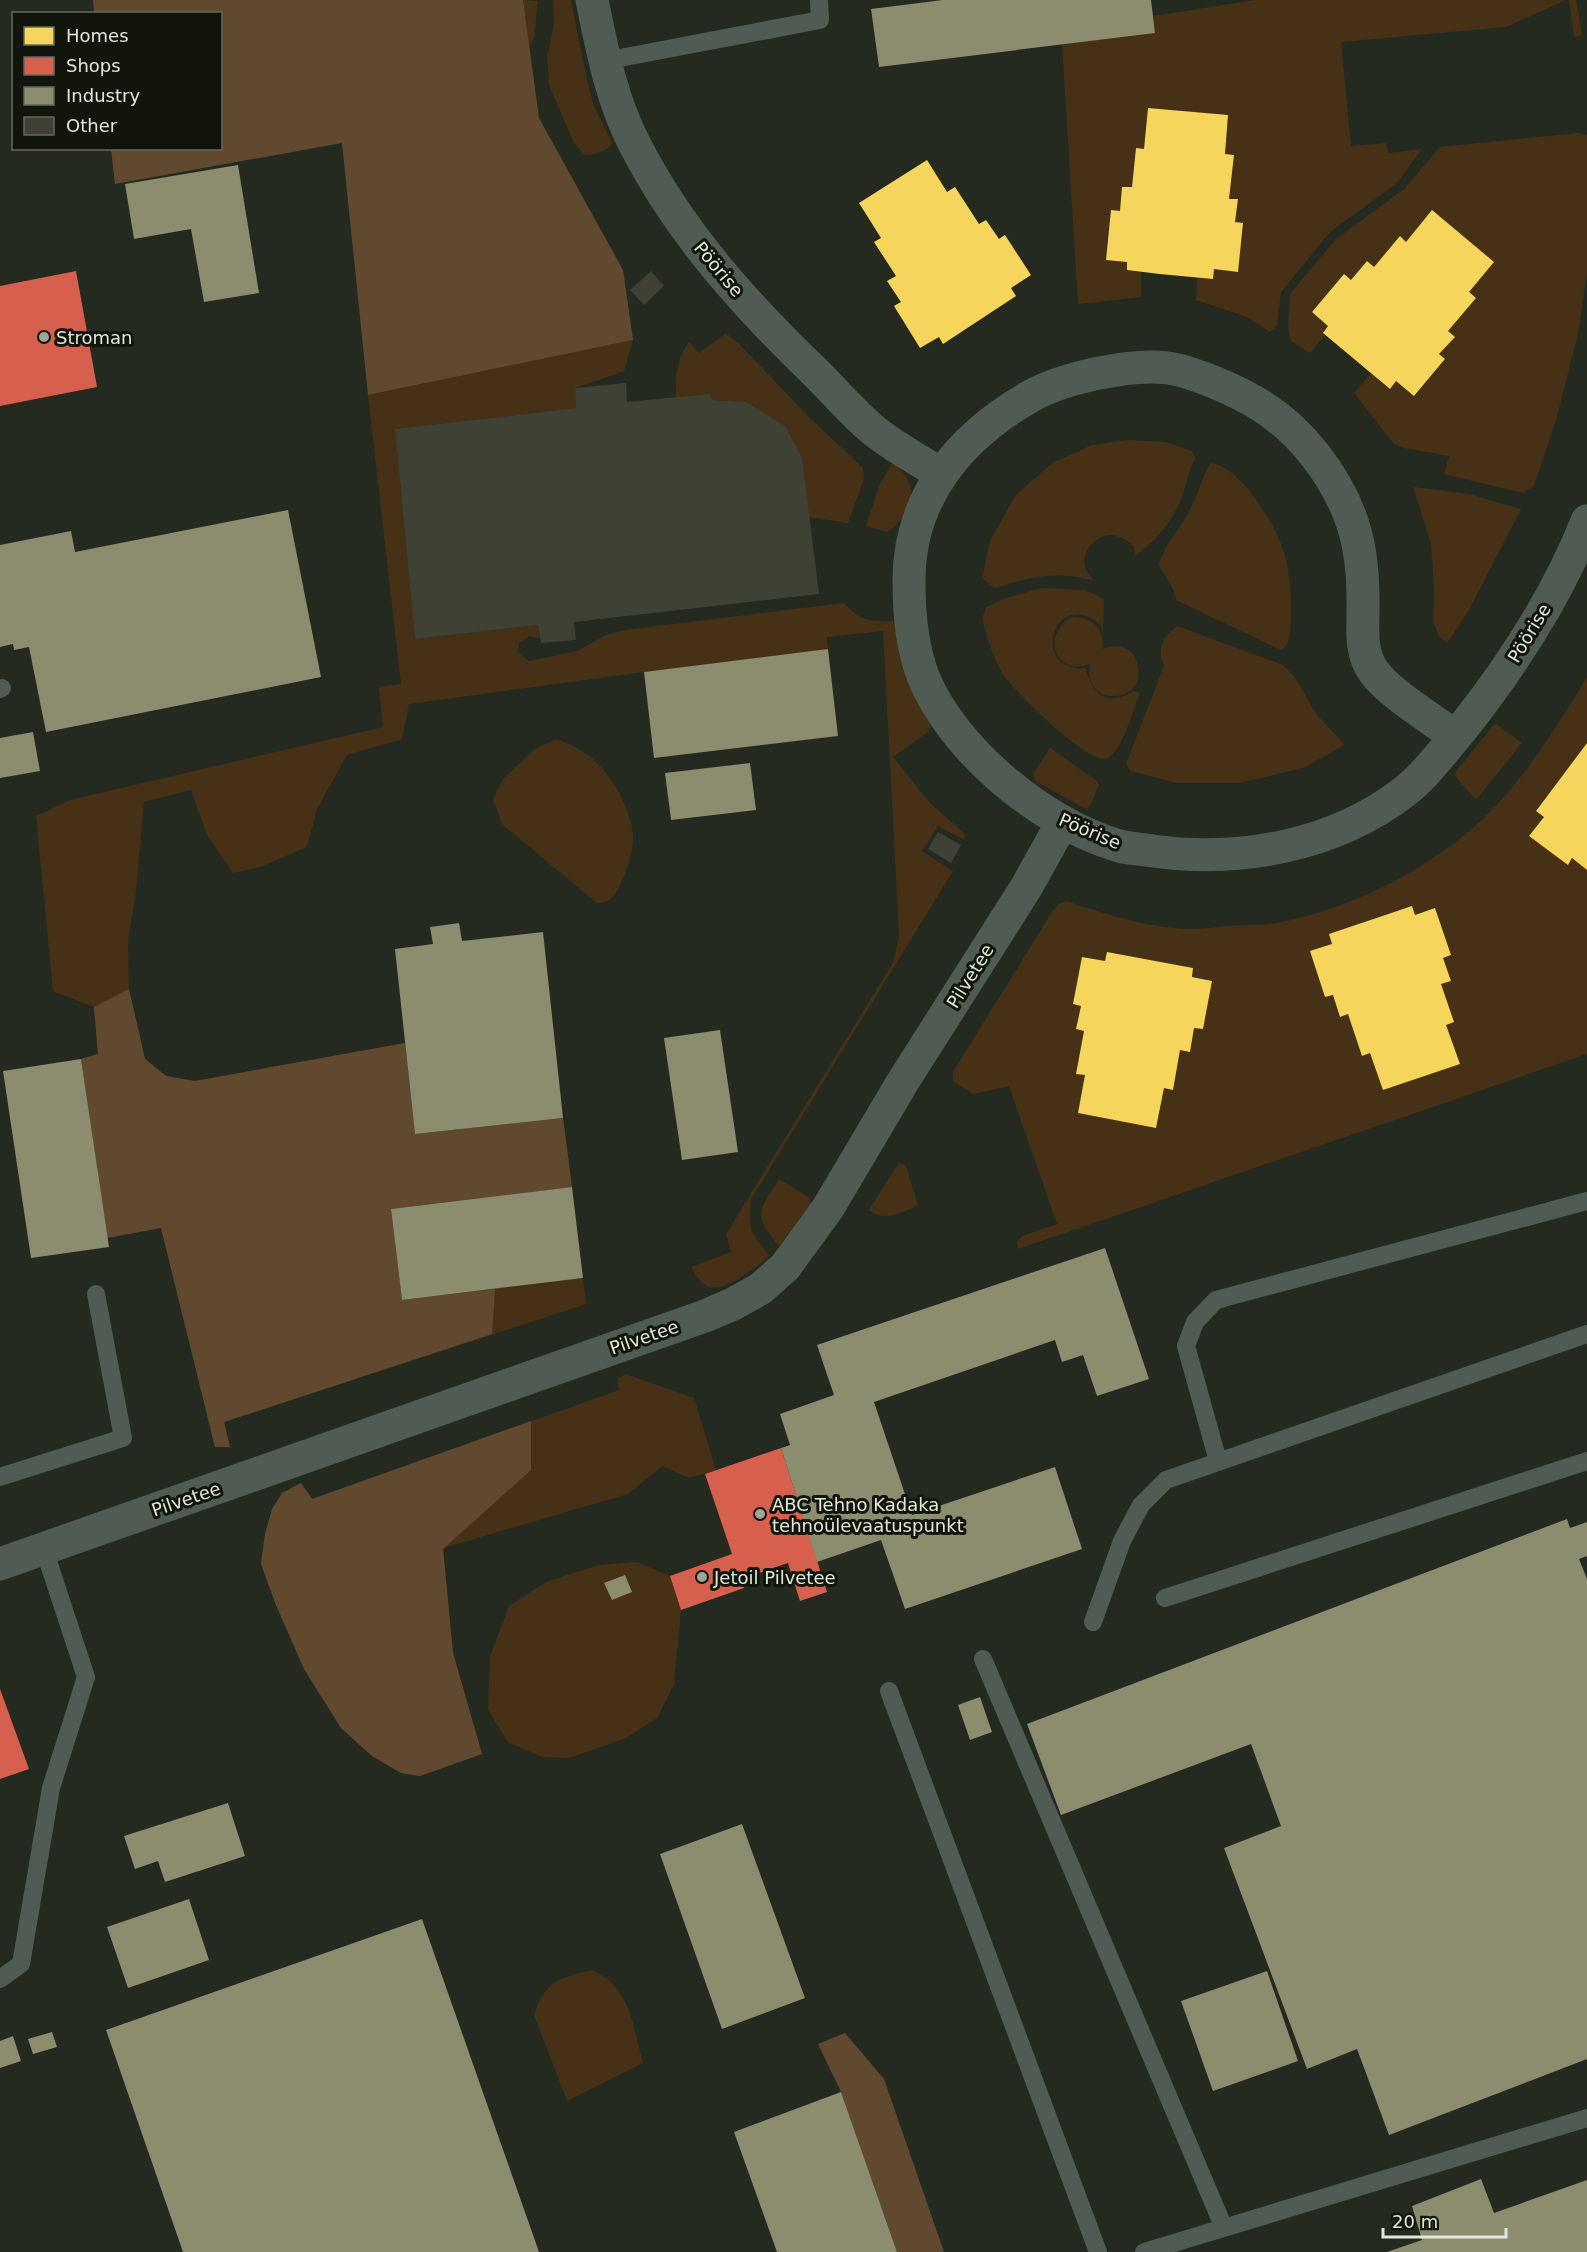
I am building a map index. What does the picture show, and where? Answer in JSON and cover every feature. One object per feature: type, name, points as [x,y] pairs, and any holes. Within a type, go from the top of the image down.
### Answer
[{"type":"street","name":"Pöörise","points":[[592,0],[611,87],[634,143],[674,211],[726,279],[782,340],[873,430],[940,474]]},
{"type":"street","name":"Pöörise","points":[[1455,736],[1387,685],[1372,670],[1361,642],[1363,603],[1361,560],[1350,516],[1328,474],[1302,438],[1263,407],[1211,381],[1167,368],[1116,370],[1081,377],[1035,394],[997,418],[964,445],[940,474],[921,511],[909,560],[909,617],[922,675],[952,729],[998,776],[1062,823],[1118,846],[1183,855],[1250,853],[1292,844],[1351,824],[1404,792],[1431,766],[1455,736],[1512,663],[1548,604],[1587,521]]},
{"type":"street","name":"Pilvetee","points":[[0,1564],[705,1316],[760,1289],[785,1267],[828,1208],[902,1083],[1027,886],[1062,823]]},
{"type":"lane","points":[[604,61],[820,20],[819,0]]},
{"type":"lane","points":[[1218,1461],[1186,1346],[1195,1322],[1216,1300],[1587,1201]]},
{"type":"lane","points":[[0,1477],[123,1438],[96,1294]]},
{"type":"lane","points":[[1093,1623],[1122,1541],[1141,1505],[1166,1480],[1587,1334]]},
{"type":"lane","points":[[1165,1598],[1587,1461]]},
{"type":"lane","points":[[0,1979],[21,1964],[51,1788],[86,1677],[44,1549]]},
{"type":"lane","points":[[983,1659],[1224,2228]]},
{"type":"lane","points":[[889,1690],[1098,2252]]},
{"type":"lane","points":[[1144,2252],[1587,2118]]},
{"type":"shaded area","points":[[93,0],[523,0],[539,118],[623,270],[633,340],[368,395],[342,143],[115,184],[111,150],[222,150],[222,12],[94,12]]},
{"type":"shaded area","points":[[523,0],[538,1],[534,38],[529,47]]},
{"type":"shaded area","points":[[553,0],[571,0],[594,106],[613,144],[597,153],[585,155],[574,143],[549,85],[547,55],[554,26]]},
{"type":"shaded area","points":[[1255,0],[1566,0],[1506,27],[1341,42],[1351,146],[1386,143],[1388,153],[1422,149],[1396,184],[1330,232],[1281,292],[1277,325],[1270,332],[1247,317],[1196,300],[1197,277],[1213,279],[1214,269],[1235,222],[1238,200],[1229,199],[1234,155],[1225,154],[1228,116],[1148,108],[1144,149],[1136,148],[1132,187],[1122,187],[1120,211],[1127,270],[1141,272],[1141,297],[1078,304],[1062,44],[1155,32],[1153,16]]},
{"type":"shaded area","points":[[1569,0],[1576,0],[1582,35],[1574,37]]},
{"type":"shaded area","points":[[1577,133],[1587,135],[1587,272],[1578,334],[1557,417],[1534,486],[1523,493],[1444,474],[1449,456],[1394,444],[1354,393],[1371,373],[1389,389],[1396,381],[1415,396],[1445,360],[1439,354],[1454,337],[1448,331],[1476,298],[1469,292],[1432,211],[1406,242],[1400,237],[1374,267],[1367,261],[1351,280],[1344,274],[1312,312],[1328,326],[1323,333],[1325,335],[1310,353],[1291,341],[1288,328],[1290,294],[1336,239],[1404,189],[1440,147]]},
{"type":"shaded area","points":[[726,333],[863,468],[864,478],[848,523],[809,517],[802,458],[784,426],[746,402],[676,398],[679,362],[689,342],[699,353]]},
{"type":"shaded area","points":[[633,340],[624,371],[575,388],[576,408],[395,429],[415,639],[538,625],[540,638],[529,636],[519,643],[518,653],[529,661],[577,651],[606,635],[624,630],[844,603],[855,614],[866,619],[894,621],[906,678],[931,726],[928,732],[893,757],[930,803],[966,835],[964,840],[938,826],[922,851],[953,871],[751,1199],[752,1230],[769,1255],[743,1276],[727,1285],[714,1288],[702,1282],[691,1267],[731,1252],[726,1234],[893,963],[899,935],[883,631],[827,637],[828,649],[409,704],[402,739],[347,755],[317,809],[307,847],[260,867],[233,873],[207,835],[191,790],[144,802],[136,892],[128,941],[129,989],[145,1059],[166,1076],[195,1081],[405,1043],[415,1134],[563,1118],[572,1187],[391,1209],[402,1300],[583,1278],[586,1304],[224,1422],[230,1447],[215,1447],[161,1228],[81,1059],[98,1054],[94,1007],[53,991],[36,816],[70,800],[383,727],[379,687],[401,684],[368,395]]},
{"type":"shaded area","points":[[1128,440],[1166,442],[1192,451],[1195,458],[1175,512],[1151,543],[1135,556],[1134,546],[1124,539],[1112,535],[1100,537],[1091,545],[1084,562],[1093,580],[1054,575],[1021,580],[995,588],[982,578],[990,541],[1015,496],[1052,463],[1092,445]]},
{"type":"shaded area","points":[[892,463],[906,476],[911,492],[904,515],[887,532],[866,526],[880,484]]},
{"type":"shaded area","points":[[1210,463],[1221,466],[1243,483],[1262,508],[1281,544],[1291,592],[1291,611],[1289,637],[1287,644],[1281,650],[1176,600],[1159,565],[1192,505]]},
{"type":"shaded area","points":[[1413,487],[1469,494],[1521,509],[1469,610],[1447,643],[1439,636],[1433,622],[1434,590],[1431,543]]},
{"type":"shaded area","points":[[1043,588],[1085,590],[1104,599],[1103,633],[1099,624],[1093,619],[1074,614],[1063,619],[1056,628],[1053,639],[1054,650],[1059,660],[1070,667],[1086,668],[1092,686],[1102,696],[1116,698],[1134,691],[1140,693],[1118,747],[1107,758],[1085,751],[1023,698],[1005,677],[991,649],[983,618],[986,607],[1006,598]]},
{"type":"shaded area","points":[[1072,617],[1086,619],[1096,625],[1102,635],[1103,649],[1113,646],[1127,649],[1132,653],[1136,658],[1138,680],[1132,689],[1114,696],[1104,694],[1095,688],[1090,678],[1090,664],[1069,665],[1061,660],[1054,644],[1056,634]]},
{"type":"shaded area","points":[[1177,626],[1283,665],[1295,677],[1316,714],[1345,745],[1303,768],[1240,783],[1177,783],[1131,771],[1126,764],[1164,666],[1161,654],[1162,644]]},
{"type":"shaded area","points":[[1587,677],[1587,743],[1536,810],[1544,817],[1530,836],[1568,864],[1572,858],[1587,870],[1587,1054],[1018,1249],[1017,1242],[1022,1236],[1057,1224],[1009,1086],[974,1094],[953,1081],[953,1072],[1059,904],[1066,901],[1143,923],[1190,929],[1277,923],[1339,906],[1370,893],[1429,861],[1482,820],[1527,768]],"holes":[[[1412,907],[1415,915],[1435,908],[1451,955],[1443,958],[1450,981],[1441,984],[1446,1025],[1459,1064],[1370,1053],[1362,1055],[1348,1014],[1340,1017],[1333,995],[1325,997],[1332,944]],[[1108,952],[1193,968],[1192,977],[1212,981],[1203,1029],[1194,1028],[1190,1052],[1180,1050],[1173,1089],[1164,1088],[1156,1128],[1078,1113],[1085,1075],[1077,1074],[1084,1031],[1076,1029],[1081,1006],[1073,1004],[1105,961]]]},
{"type":"shaded area","points":[[1495,723],[1522,743],[1476,800],[1454,774]]},
{"type":"shaded area","points":[[556,739],[588,755],[607,774],[622,798],[631,823],[632,853],[616,893],[602,903],[597,903],[502,824],[493,799],[503,779],[535,749]]},
{"type":"shaded area","points":[[1050,748],[1097,781],[1099,785],[1088,810],[1035,781],[1033,774]]},
{"type":"shaded area","points":[[129,989],[145,1059],[166,1076],[195,1081],[405,1043],[415,1134],[563,1118],[572,1187],[391,1209],[402,1300],[495,1289],[492,1334],[224,1422],[230,1447],[215,1447],[161,1228],[107,1238],[81,1059],[98,1054],[94,1007]]},
{"type":"shaded area","points":[[899,1162],[906,1166],[918,1206],[893,1215],[875,1214],[869,1210]]},
{"type":"shaded area","points":[[779,1179],[808,1197],[811,1203],[779,1246],[765,1226],[761,1213],[766,1199]]},
{"type":"shaded area","points":[[626,1374],[694,1398],[716,1470],[689,1478],[662,1466],[628,1494],[443,1548],[453,1653],[482,1754],[420,1776],[401,1773],[372,1756],[341,1728],[304,1669],[261,1564],[265,1534],[272,1509],[282,1493],[301,1483],[313,1499],[619,1390],[618,1378]]},
{"type":"shaded area","points":[[531,1421],[531,1470],[443,1549],[453,1653],[482,1754],[420,1776],[401,1773],[372,1756],[341,1728],[304,1669],[261,1564],[265,1534],[272,1509],[282,1493],[301,1483],[312,1499]]},
{"type":"shaded area","points":[[637,1562],[670,1576],[681,1610],[674,1685],[657,1718],[626,1738],[569,1758],[542,1757],[508,1742],[488,1710],[490,1656],[509,1606],[546,1582],[599,1565]]},
{"type":"shaded area","points":[[592,1970],[605,1977],[623,1997],[633,2022],[643,2063],[567,2101],[534,2015],[548,1988],[562,1979]]},
{"type":"shaded area","points":[[845,2033],[884,2079],[944,2252],[897,2252],[841,2092],[818,2044]]},
{"type":"building: Homes","points":[[1148,108],[1228,115],[1225,154],[1234,155],[1229,199],[1238,199],[1235,222],[1243,223],[1238,272],[1214,269],[1213,279],[1127,270],[1127,262],[1106,260],[1111,210],[1120,211],[1122,187],[1132,187],[1136,148],[1144,149]]},
{"type":"building: Homes","points":[[927,160],[947,192],[955,187],[979,224],[986,220],[999,239],[1005,235],[1031,275],[1011,288],[1016,296],[943,344],[939,337],[920,348],[894,306],[901,302],[887,281],[896,276],[874,242],[881,238],[859,203]]},
{"type":"building: Homes","points":[[1432,210],[1494,262],[1469,292],[1476,298],[1448,331],[1455,337],[1439,354],[1445,359],[1414,396],[1396,381],[1390,389],[1323,333],[1328,326],[1312,312],[1344,274],[1351,280],[1367,261],[1374,267],[1400,236],[1406,242]]},
{"type":"building: Homes","points":[[1587,743],[1587,870],[1572,858],[1568,865],[1529,836],[1544,817],[1536,811]]},
{"type":"building: Homes","points":[[1412,906],[1415,915],[1435,908],[1451,955],[1443,958],[1451,981],[1441,984],[1454,1022],[1446,1025],[1460,1064],[1383,1090],[1370,1053],[1362,1056],[1348,1014],[1340,1017],[1333,995],[1325,997],[1310,951],[1332,944],[1329,934]]},
{"type":"building: Homes","points":[[1107,952],[1193,968],[1192,977],[1212,981],[1203,1029],[1194,1028],[1190,1052],[1180,1050],[1173,1090],[1164,1088],[1156,1128],[1078,1113],[1085,1075],[1076,1074],[1084,1031],[1076,1029],[1081,1006],[1073,1004],[1082,957],[1105,961]]},
{"type":"building: Shops","name":"Stroman","points":[[76,271],[97,387],[0,406],[0,286]]},
{"type":"building: Shops","name":"ABC Tehno Kadaka tehnoülevaatuspunkt","points":[[781,1448],[827,1592],[800,1601],[788,1563],[741,1579],[744,1588],[681,1610],[670,1576],[732,1554],[705,1474]]},
{"type":"building: Shops","points":[[0,1689],[29,1769],[0,1779]]},
{"type":"building: Industry","points":[[943,0],[1151,0],[1155,33],[879,67],[871,9]]},
{"type":"building: Industry","points":[[238,165],[259,293],[204,302],[191,229],[134,239],[125,184]]},
{"type":"building: Industry","points":[[288,510],[321,677],[46,732],[29,647],[14,650],[13,644],[0,647],[0,545],[71,531],[75,552]]},
{"type":"building: Industry","points":[[828,649],[838,736],[654,758],[644,672]]},
{"type":"building: Industry","points":[[33,732],[40,771],[0,778],[0,738]]},
{"type":"building: Industry","points":[[750,763],[756,810],[671,820],[665,773]]},
{"type":"building: Industry","points":[[459,923],[462,941],[543,932],[563,1118],[415,1134],[395,949],[433,944],[430,927]]},
{"type":"building: Industry","points":[[720,1030],[738,1152],[682,1160],[664,1038]]},
{"type":"building: Industry","points":[[81,1059],[109,1247],[31,1258],[3,1071]]},
{"type":"building: Industry","points":[[572,1187],[583,1278],[402,1300],[391,1209]]},
{"type":"building: Industry","points":[[1105,1248],[1149,1379],[1097,1396],[1083,1355],[1062,1362],[1055,1340],[874,1402],[912,1515],[1055,1467],[1082,1549],[905,1609],[881,1540],[817,1562],[781,1448],[790,1445],[780,1414],[834,1395],[817,1345]]},
{"type":"building: Industry","points":[[1567,1519],[1570,1528],[1587,1522],[1587,1556],[1579,1559],[1587,1579],[1587,2059],[1389,2135],[1357,2049],[1307,2069],[1224,1848],[1281,1826],[1251,1744],[1061,1815],[1027,1724]]},
{"type":"building: Industry","points":[[625,1575],[632,1592],[612,1600],[604,1583]]},
{"type":"building: Industry","points":[[980,1697],[992,1732],[970,1740],[958,1705]]},
{"type":"building: Industry","points":[[228,1803],[245,1856],[165,1882],[158,1861],[135,1869],[124,1836]]},
{"type":"building: Industry","points":[[742,1824],[805,1998],[722,2029],[660,1854]]},
{"type":"building: Industry","points":[[189,1899],[209,1960],[128,1988],[107,1927]]},
{"type":"building: Industry","points":[[422,1919],[539,2252],[183,2252],[106,2030]]},
{"type":"building: Industry","points":[[1267,1971],[1298,2061],[1213,2091],[1181,2001]]},
{"type":"building: Industry","points":[[52,2032],[57,2047],[33,2054],[28,2039]]},
{"type":"building: Industry","points":[[13,2036],[21,2061],[0,2068],[0,2041]]},
{"type":"building: Industry","points":[[841,2092],[897,2252],[777,2252],[734,2132]]},
{"type":"building: Industry","points":[[1481,2179],[1494,2213],[1587,2180],[1587,2252],[1387,2252],[1422,2240],[1412,2206]]},
{"type":"building: Other","points":[[651,271],[664,286],[644,305],[630,290]]},
{"type":"building: Other","points":[[626,383],[627,402],[710,394],[712,400],[746,402],[785,426],[802,458],[819,594],[574,622],[576,640],[541,643],[538,625],[415,639],[395,429],[576,408],[575,388]]},
{"type":"building: Other","points":[[938,832],[961,845],[951,863],[928,849]]},
{"type":"place","name":"Stroman","points":[[44,337]]},
{"type":"place","name":"ABC Tehno Kadaka tehnoülevaatuspunkt","points":[[760,1514]]},
{"type":"place","name":"Jetoil Pilvetee","points":[[702,1577]]}]
